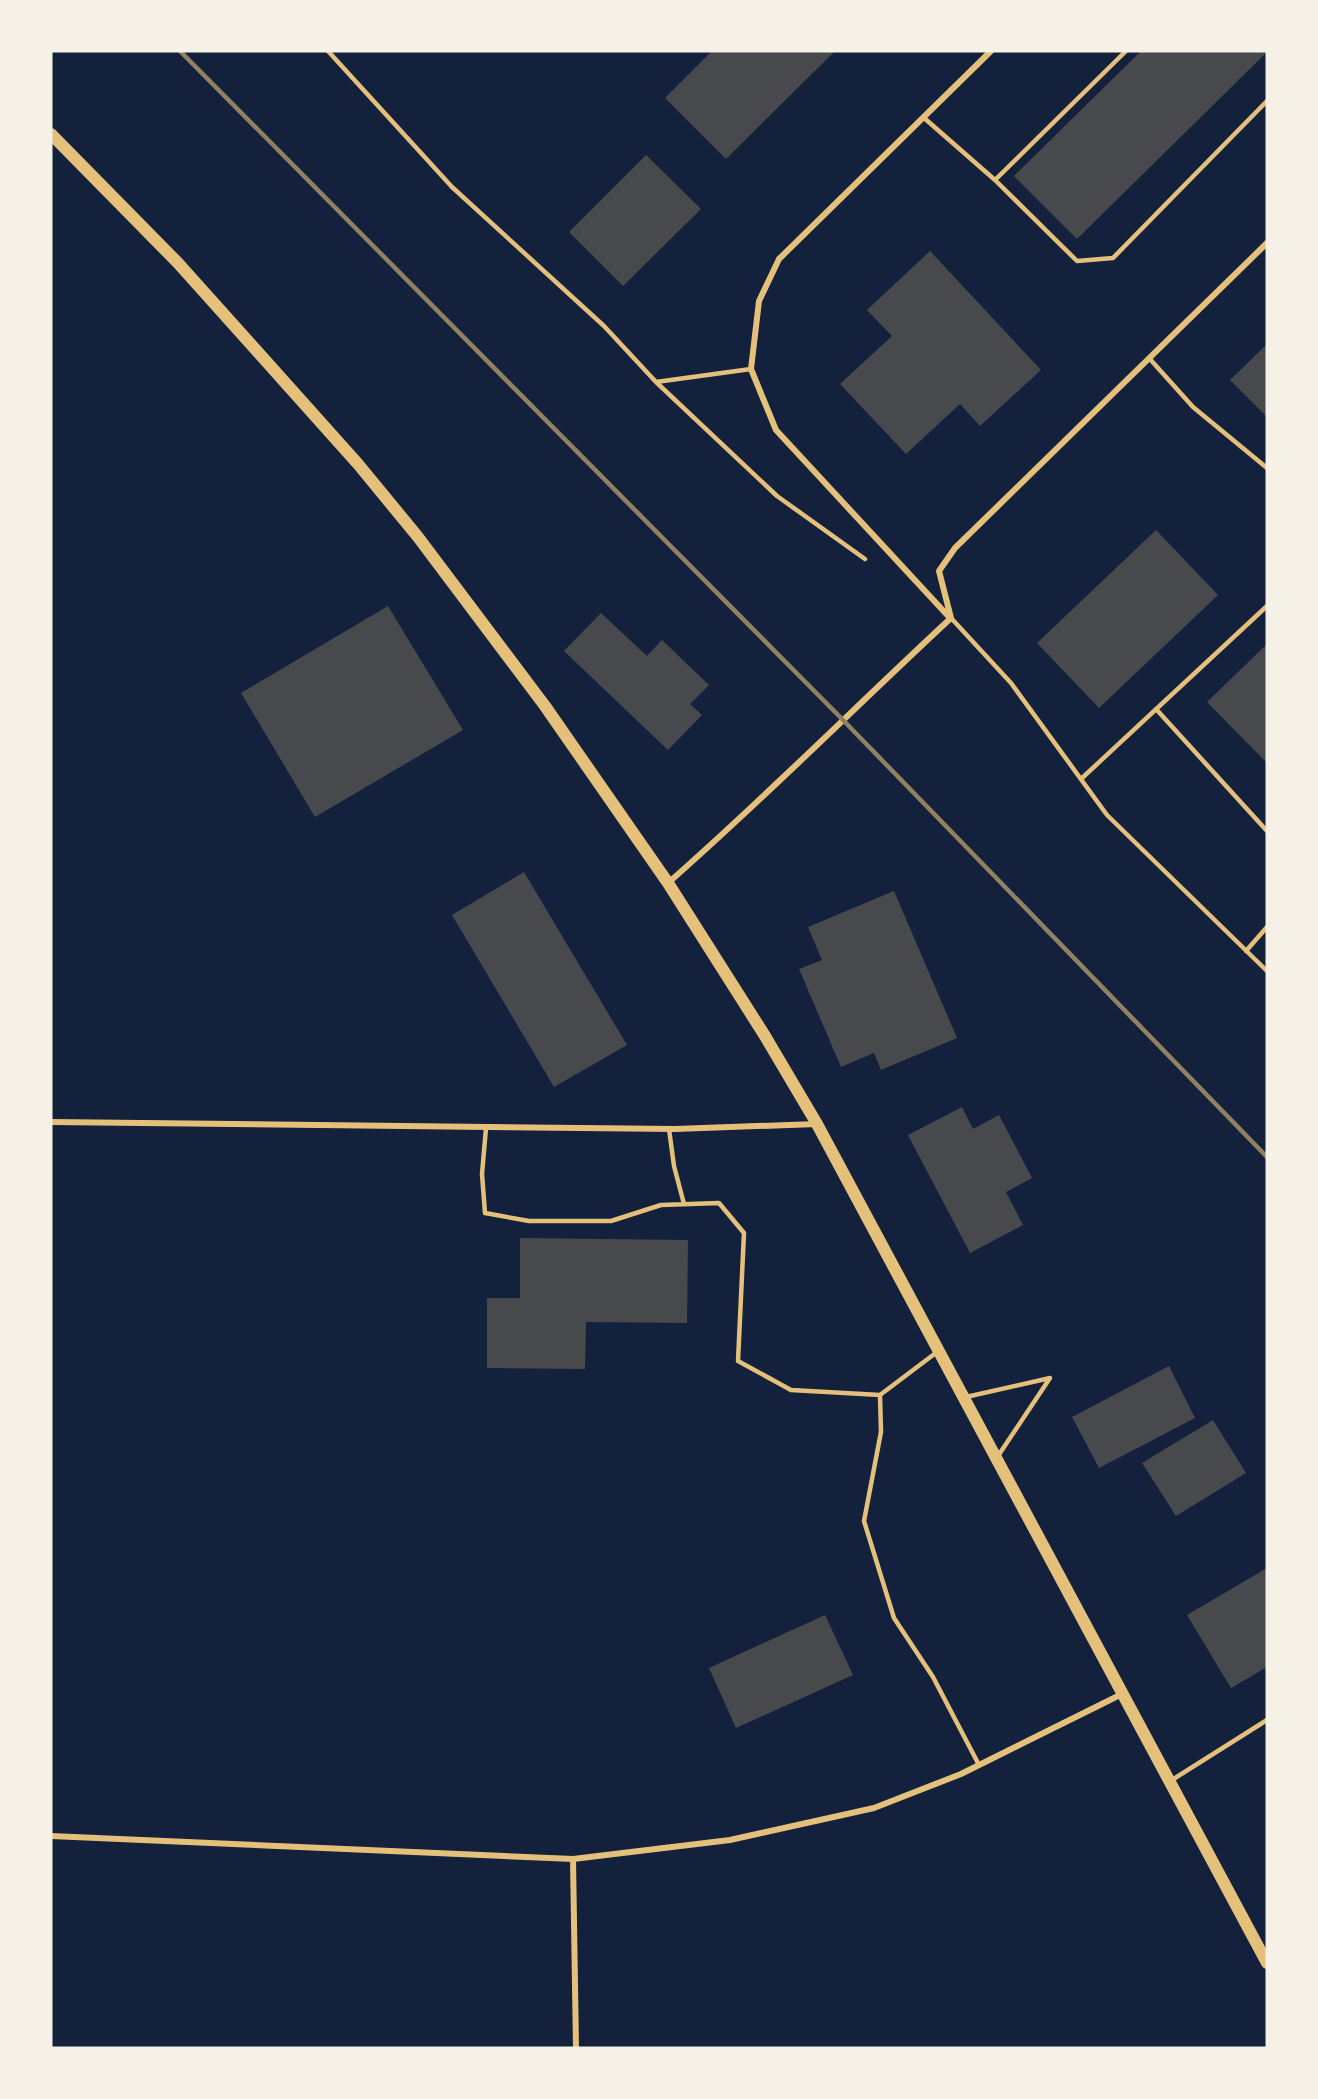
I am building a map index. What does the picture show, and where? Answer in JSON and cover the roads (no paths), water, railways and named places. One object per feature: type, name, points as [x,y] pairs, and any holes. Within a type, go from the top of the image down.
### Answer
[{"type":"main road","points":[[51,134],[178,263],[358,464],[424,546],[538,697],[668,883],[765,1036],[817,1124],[1267,1964]]},
{"type":"street","points":[[951,618],[776,430],[751,369],[759,301],[779,259],[991,51]]},
{"type":"street","points":[[951,618],[939,571],[955,548],[1267,243]]},
{"type":"street","points":[[668,883],[722,836],[951,618]]},
{"type":"street","points":[[51,1122],[669,1129],[817,1124]]},
{"type":"street","points":[[51,1836],[573,1858],[730,1839],[874,1808],[979,1765],[1122,1694]]},
{"type":"street","points":[[573,1858],[576,2048]]},
{"type":"lane","points":[[328,51],[452,187],[604,326],[657,382],[777,496],[865,560]]},
{"type":"lane","points":[[995,180],[1126,51]]},
{"type":"lane","points":[[923,117],[995,180],[1077,261],[1113,258],[1267,101]]},
{"type":"lane","points":[[1149,358],[1193,407],[1267,468]]},
{"type":"lane","points":[[657,382],[751,369]]},
{"type":"lane","points":[[1081,779],[1267,606]]},
{"type":"lane","points":[[951,618],[1011,684],[1107,815],[1267,971]]},
{"type":"lane","points":[[1156,709],[1267,831]]},
{"type":"lane","points":[[1246,951],[1267,927]]},
{"type":"lane","points":[[486,1128],[482,1174],[485,1214],[529,1221],[611,1221],[661,1204],[719,1203],[744,1233],[738,1361],[791,1390],[880,1395],[938,1351]]},
{"type":"lane","points":[[669,1129],[674,1166],[684,1204]]},
{"type":"lane","points":[[963,1397],[1050,1377],[996,1459]]},
{"type":"lane","points":[[880,1395],[881,1432],[864,1521],[894,1618],[933,1677],[979,1765]]},
{"type":"lane","points":[[1169,1781],[1267,1720]]},
{"type":"railway","points":[[180,51],[842,719],[1267,1157]]}]
